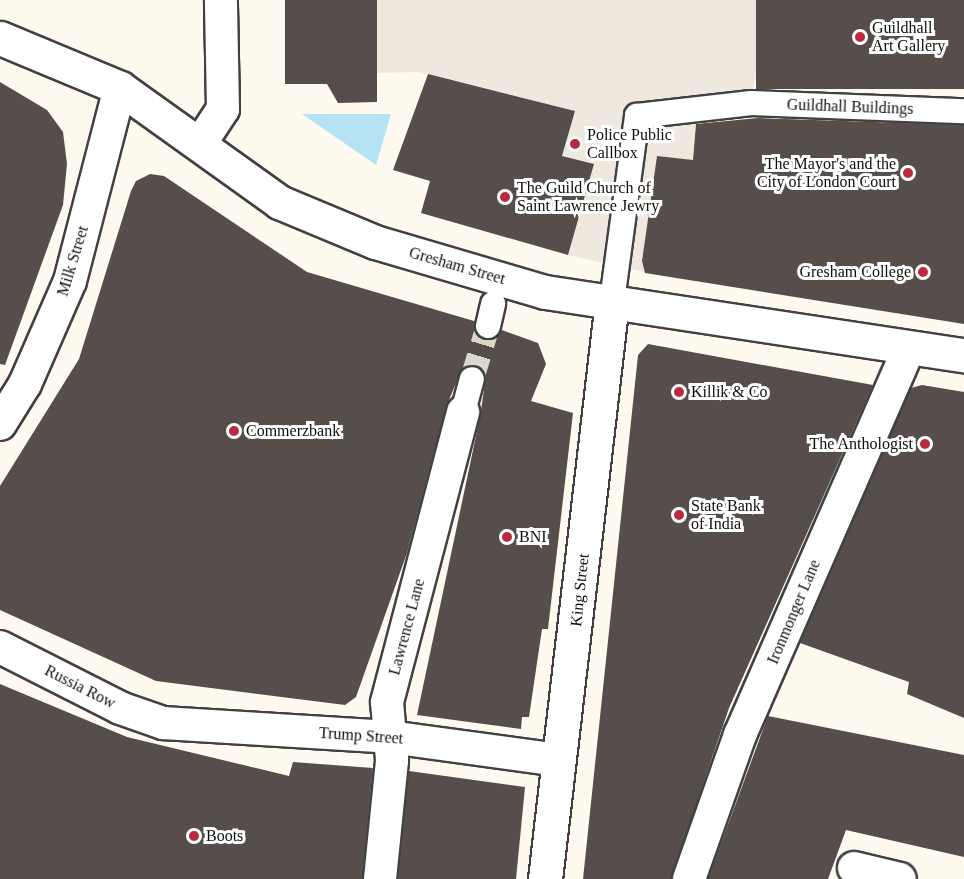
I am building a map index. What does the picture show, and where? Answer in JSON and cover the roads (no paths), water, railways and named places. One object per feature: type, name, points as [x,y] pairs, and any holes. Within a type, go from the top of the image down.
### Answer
[{"type":"street","points":[[200,144],[223,109],[222,0]]},
{"type":"street","name":"Gresham Street","points":[[0,38],[120,88],[279,202],[333,228],[545,292],[964,355]]},
{"type":"street","name":"Milk Street","points":[[0,424],[25,384],[70,282],[120,88]]},
{"type":"street","name":"Guildhall Buildings","points":[[612,301],[637,116],[735,105],[964,111]]},
{"type":"street","name":"King Street","points":[[545,879],[612,301]]},
{"type":"street","name":"Ironmonger Lane","points":[[689,879],[740,735],[909,348]]},
{"type":"street","name":"Lawrence Lane","points":[[380,879],[392,760],[387,702],[472,379]]},
{"type":"street","name":"Russia Row","points":[[0,647],[120,708],[163,723]]},
{"type":"street","name":"Trump Street","points":[[163,723],[390,737],[559,760]]},
{"type":"street","points":[[854,868],[900,879]]},
{"type":"water","points":[[302,114],[391,114],[376,165]]},
{"type":"tunnel","points":[[472,379],[488,326]]},
{"type":"place","name":"Guildhall Art Gallery","points":[[860,37]]},
{"type":"place","name":"Police Public Callbox","points":[[575,144]]},
{"type":"place","name":"The Mayor's and the City of London Court","points":[[908,173]]},
{"type":"place","name":"The Guild Church of Saint Lawrence Jewry","points":[[505,197]]},
{"type":"place","name":"Gresham College","points":[[923,272]]},
{"type":"place","name":"Killik & Co","points":[[679,392]]},
{"type":"place","name":"Commerzbank","points":[[234,431]]},
{"type":"place","name":"The Anthologist","points":[[925,444]]},
{"type":"place","name":"State Bank of India","points":[[679,515]]},
{"type":"place","name":"BNI","points":[[507,537]]},
{"type":"place","name":"Boots","points":[[194,836]]}]
